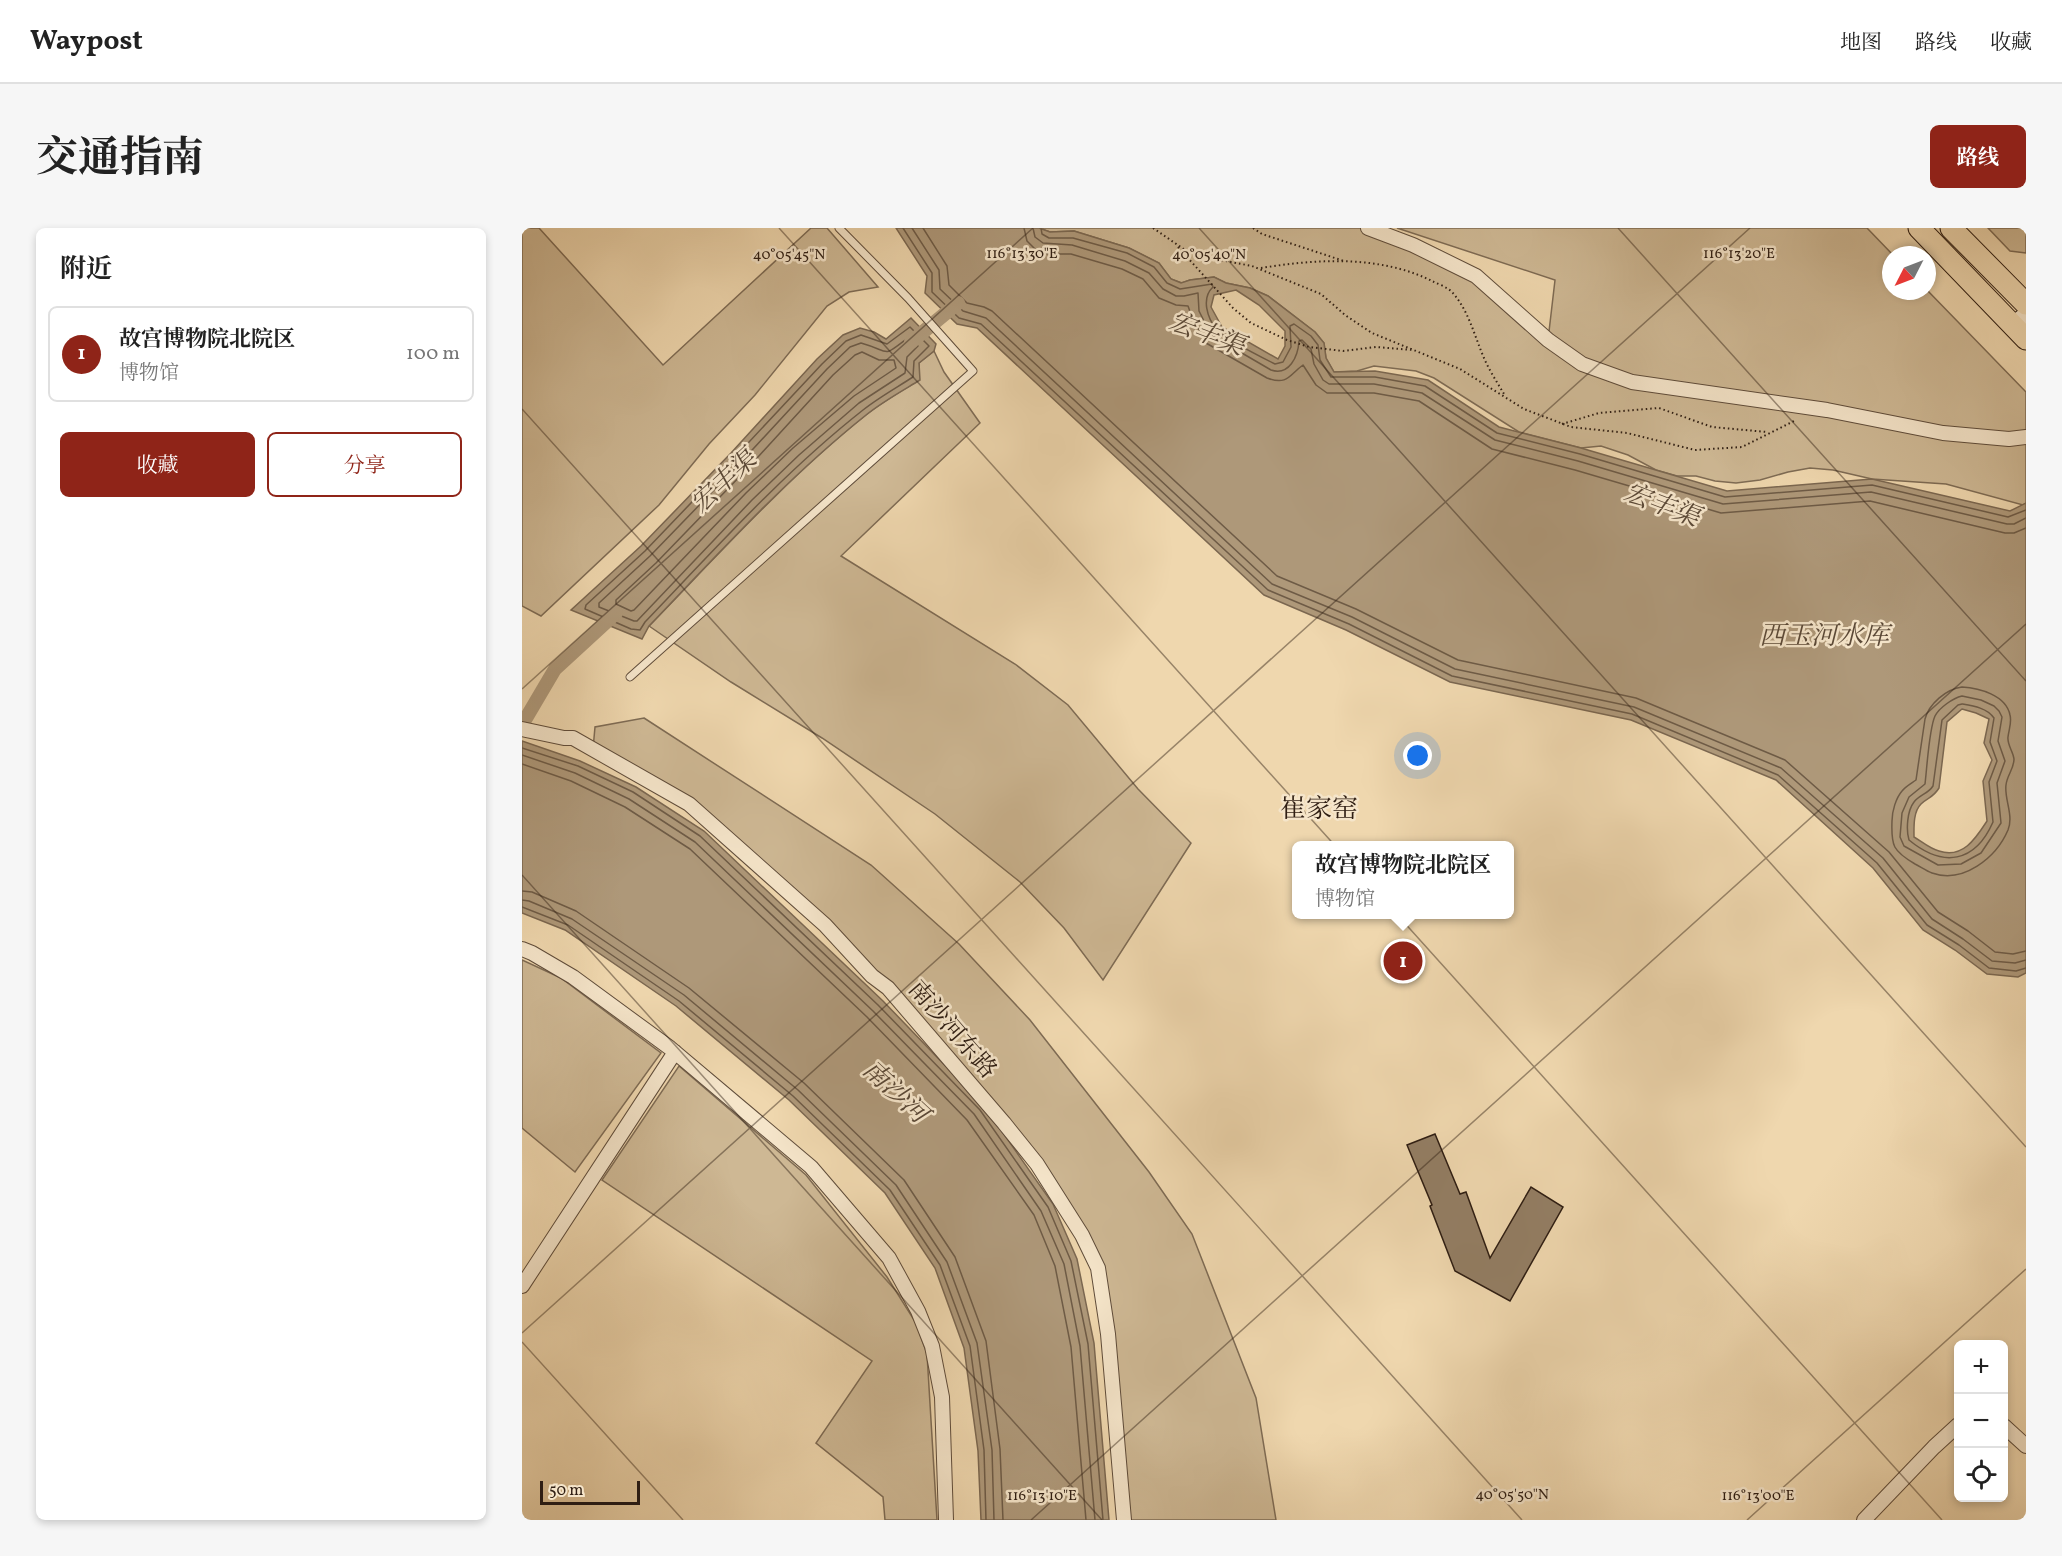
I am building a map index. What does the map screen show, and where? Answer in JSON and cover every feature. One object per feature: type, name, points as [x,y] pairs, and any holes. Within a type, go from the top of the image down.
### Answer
[{"type":"main road","points":[[1919,228],[1993,307],[2022,327]]},
{"type":"main road","points":[[1951,228],[2022,294],[1993,307]]},
{"type":"street","points":[[1368,228],[1413,245],[1476,276],[1548,340],[1582,364],[1632,382],[1817,409],[1943,433],[2009,440],[2026,436]]},
{"type":"street","name":"南沙河东路","points":[[522,729],[573,738],[689,804],[825,925],[872,976],[888,988],[1037,1164],[1082,1235],[1098,1268],[1107,1334],[1124,1520]]},
{"type":"street","points":[[522,949],[532,952],[573,976],[675,1052],[811,1167],[889,1258],[918,1311],[932,1346],[942,1397],[946,1520]]},
{"type":"street","points":[[522,1286],[675,1052]]},
{"type":"street","points":[[1864,1520],[1954,1429]]},
{"type":"street","points":[[2008,1430],[2026,1446]]},
{"type":"lane","points":[[630,677],[973,370],[908,298],[839,228]]},
{"type":"path","points":[[1153,228],[1185,250],[1215,260],[1259,269],[1321,294],[1345,315],[1372,333],[1460,369],[1524,409],[1570,427],[1627,433],[1695,450],[1742,447],[1817,409]]},
{"type":"path","points":[[1253,228],[1262,234],[1347,262]]},
{"type":"path","points":[[1176,243],[1233,308],[1251,323],[1275,334],[1309,347],[1342,351],[1376,347],[1416,350]]},
{"type":"path","points":[[1259,269],[1297,262],[1347,262],[1400,268],[1419,274],[1450,290],[1467,313],[1485,360],[1505,397]]},
{"type":"path","points":[[1562,424],[1599,413],[1659,408],[1712,427],[1770,432]]},
{"type":"shaded area","points":[[522,228],[539,228],[663,365],[811,228],[827,228],[878,287],[849,292],[827,306],[755,395],[709,444],[659,505],[541,616],[522,606]]},
{"type":"shaded area","points":[[1039,228],[1368,228],[1476,276],[1548,340],[1555,280],[1397,228],[1867,228],[1884,246],[1882,246],[1882,300],[1936,299],[2026,392],[2026,503],[2023,505],[1946,484],[1872,479],[1833,470],[1810,468],[1760,480],[1736,483],[1696,476],[1677,476],[1656,470],[1628,455],[1601,446],[1581,448],[1519,432],[1434,378],[1416,371],[1374,366],[1357,371],[1334,372],[1326,358],[1324,343],[1315,332],[1268,296],[1214,277],[1182,283],[1171,279],[1159,263],[1129,248],[1074,231],[1050,232]]},
{"type":"shaded area","points":[[1988,228],[2026,228],[2026,253],[2010,251]]},
{"type":"shaded area","points":[[934,351],[944,372],[980,423],[841,556],[1015,664],[1068,705],[1138,789],[1191,843],[1103,980],[1064,928],[1020,882],[935,814],[649,626],[754,517],[809,464],[872,410],[919,380],[919,363]]},
{"type":"shaded area","points":[[644,718],[871,865],[959,944],[1030,1020],[1149,1172],[1192,1234],[1256,1398],[1276,1520],[1124,1520],[1098,1268],[1037,1165],[888,988],[689,804],[593,749],[595,727]]},
{"type":"shaded area","points":[[522,960],[561,978],[661,1053],[575,1172],[522,1128]]},
{"type":"shaded area","points":[[679,1066],[806,1175],[887,1277],[916,1323],[927,1354],[937,1520],[885,1520],[883,1497],[816,1443],[872,1361],[602,1180]]},
{"type":"water","name":"西玉河水库","points":[[896,228],[1039,228],[1050,232],[1074,231],[1129,248],[1159,263],[1171,279],[1181,283],[1214,277],[1268,296],[1315,332],[1324,343],[1326,358],[1334,372],[1375,371],[1428,380],[1499,427],[1581,448],[1727,491],[1872,479],[2010,511],[2026,503],[2026,973],[2018,977],[1987,974],[1923,930],[1873,868],[1776,780],[1631,720],[1450,682],[1346,630],[1264,595],[977,328],[957,324],[925,293],[927,276]],"holes":[[[1236,290],[1259,305],[1285,331],[1285,346],[1278,359],[1222,327],[1211,307],[1214,295]],[[1962,709],[1989,719],[1984,743],[1992,760],[1983,781],[1987,821],[1973,840],[1962,850],[1948,853],[1932,849],[1914,837],[1914,820],[1918,807],[1939,788],[1947,722]]]},
{"type":"water","points":[[911,318],[936,344],[934,351],[919,363],[920,380],[872,410],[809,464],[701,571],[649,626],[642,639],[571,610],[641,546],[817,359],[843,335],[860,328],[886,339]]},
{"type":"water","name":"南沙河","points":[[522,741],[580,761],[636,787],[704,831],[883,1001],[984,1106],[1053,1204],[1077,1259],[1094,1343],[1109,1520],[981,1520],[978,1451],[964,1348],[935,1268],[885,1193],[789,1100],[676,1006],[565,930],[522,913]]},
{"type":"building","points":[[1435,1134],[1460,1194],[1466,1192],[1490,1258],[1531,1187],[1563,1207],[1510,1301],[1455,1271],[1430,1206],[1432,1205],[1407,1145]]},
{"type":"waterway","name":"宏丰渠","points":[[911,342],[958,303]]},
{"type":"waterway","name":"宏丰渠","points":[[522,725],[555,669],[616,613]]},
{"type":"place","name":"故宫博物院北院区","points":[[1403,961]]},
{"type":"district","name":"崔家窑","points":[[1319,808]]}]
